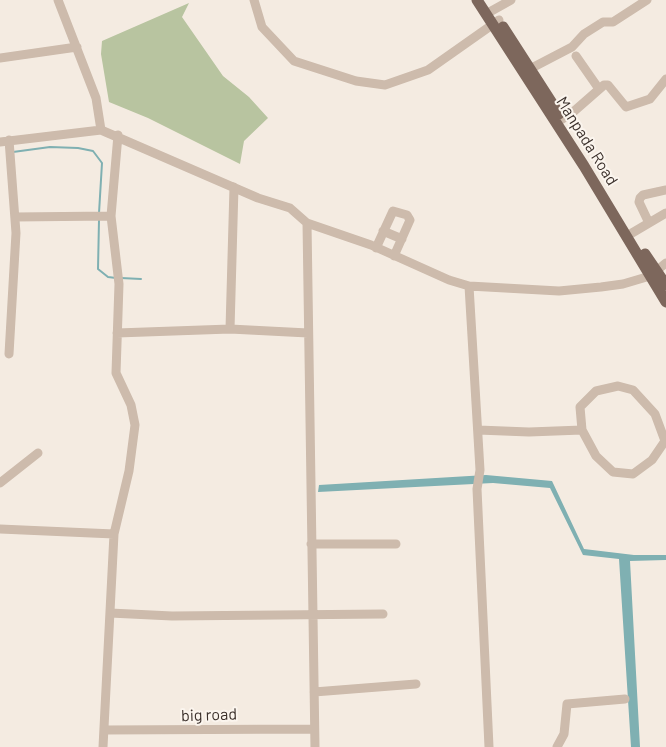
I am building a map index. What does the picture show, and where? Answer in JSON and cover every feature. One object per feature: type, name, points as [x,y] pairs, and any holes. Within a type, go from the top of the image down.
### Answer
[{"type":"main road","name":"Manpada Road","points":[[477,0],[491,14],[528,70],[621,221],[660,277]]},
{"type":"main road","name":"Manpada Road","points":[[621,221],[632,234],[660,277],[666,302]]},
{"type":"street","points":[[58,0],[96,98],[102,130]]},
{"type":"street","points":[[254,0],[262,27],[294,61],[356,81],[385,86],[428,70],[491,14],[510,0]]},
{"type":"street","points":[[528,70],[572,47],[584,34],[603,22],[613,22],[647,0]]},
{"type":"street","points":[[0,58],[77,47]]},
{"type":"street","points":[[576,56],[599,89]]},
{"type":"street","points":[[559,121],[607,84],[624,106],[630,107],[650,99],[666,79]]},
{"type":"street","points":[[10,354],[16,233],[4,141],[102,130],[118,135],[234,187],[290,208],[307,223],[376,248],[448,280],[469,286],[559,291],[622,284],[660,277]]},
{"type":"street","points":[[102,747],[114,534],[129,471],[136,424],[131,404],[116,374],[118,278],[112,216],[118,135]]},
{"type":"street","points":[[230,329],[234,187]]},
{"type":"street","points":[[650,223],[639,202],[640,198],[644,195],[666,190]]},
{"type":"street","points":[[376,248],[393,211],[407,215],[410,220],[394,256]]},
{"type":"street","points":[[632,234],[666,213]]},
{"type":"street","points":[[15,217],[112,216]]},
{"type":"street","points":[[307,223],[315,747]]},
{"type":"street","points":[[384,230],[402,239]]},
{"type":"street","points":[[469,286],[480,470],[477,489],[489,747]]},
{"type":"street","points":[[117,333],[230,329],[308,333]]},
{"type":"street","points":[[618,386],[633,390],[655,414],[665,441],[652,460],[633,474],[613,472],[596,456],[582,430],[580,407],[596,391],[618,386]]},
{"type":"street","points":[[478,430],[529,432],[582,430]]},
{"type":"street","points":[[0,483],[38,453]]},
{"type":"street","points":[[0,529],[114,534]]},
{"type":"street","points":[[312,544],[396,544]]},
{"type":"street","points":[[110,613],[172,616],[312,613],[383,614]]},
{"type":"street","points":[[314,692],[416,684]]},
{"type":"street","points":[[557,747],[564,734],[567,704],[625,699]]},
{"type":"street","name":"big road","points":[[104,730],[314,728]]},
{"type":"green space","points":[[189,3],[182,17],[223,76],[249,97],[268,118],[244,141],[240,164],[148,118],[109,102],[101,54],[102,41]]},
{"type":"water","points":[[486,475],[552,481],[584,549],[634,555],[666,555],[666,560],[630,561],[640,747],[631,747],[619,559],[583,555],[550,488],[493,483],[318,492],[319,485]]},
{"type":"waterway","points":[[13,152],[50,147],[78,148],[93,151],[102,163],[99,213]]},
{"type":"waterway","points":[[99,220],[98,269],[108,277],[116,278]]},
{"type":"waterway","points":[[121,278],[141,279]]}]
